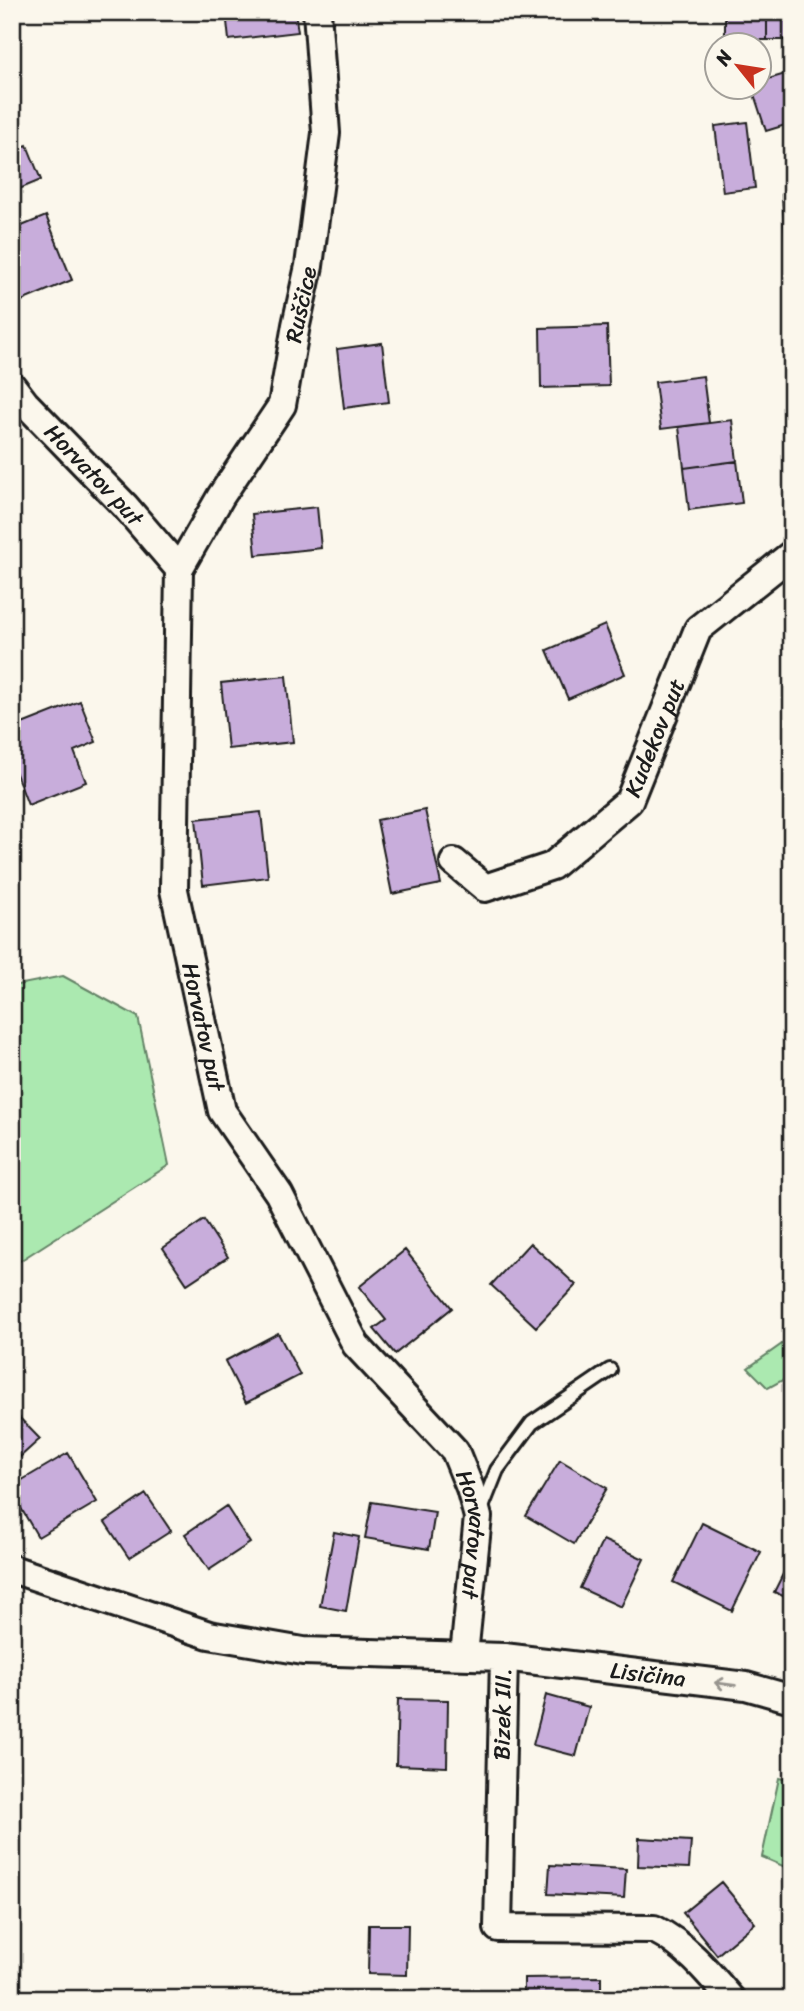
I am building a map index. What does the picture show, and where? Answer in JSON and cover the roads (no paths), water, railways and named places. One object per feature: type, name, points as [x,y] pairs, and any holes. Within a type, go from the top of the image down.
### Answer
[{"type":"street","name":"Ruščice","points":[[179,569],[221,496],[282,405],[309,266],[326,133],[317,12]]},
{"type":"street","name":"Horvatov put","points":[[12,386],[25,403],[125,506],[179,569],[174,890],[222,1111],[279,1194],[356,1345],[455,1451],[478,1517],[464,1655]]},
{"type":"street","name":"Kudekov put","points":[[454,862],[485,888],[552,866],[629,801],[698,629],[792,554]]},
{"type":"street","name":"Bizek III.","points":[[12,1570],[209,1635],[303,1651],[504,1657],[498,1928],[654,1929],[675,1940],[707,1970],[731,1999]]},
{"type":"street","name":"Lisičina","points":[[504,1657],[746,1686],[792,1699]]},
{"type":"lane","points":[[478,1517],[496,1470],[532,1423],[611,1370]]}]
